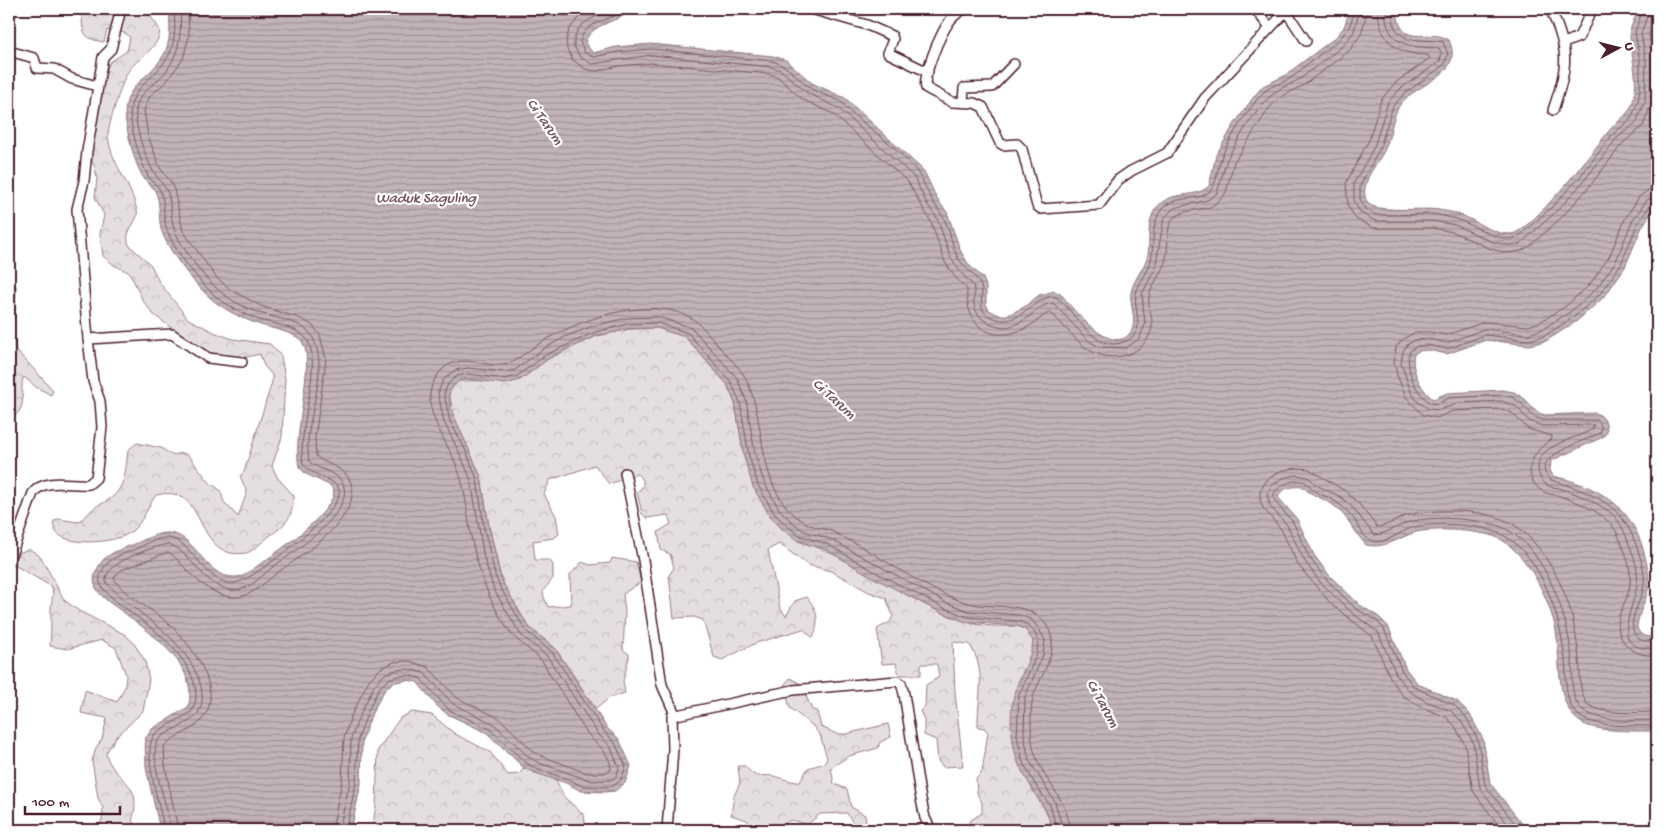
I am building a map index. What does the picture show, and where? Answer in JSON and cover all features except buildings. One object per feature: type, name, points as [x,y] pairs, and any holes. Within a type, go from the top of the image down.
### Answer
[{"type":"street","points":[[9,561],[34,493],[38,488],[45,484],[89,484],[96,478],[102,427],[100,401],[93,381],[88,339],[77,209],[84,181],[103,56],[111,49],[122,9]]},
{"type":"street","points":[[810,9],[867,25],[892,36],[893,39],[888,53],[928,72]]},
{"type":"street","points":[[963,9],[955,14],[943,31],[925,84],[929,90],[952,102],[979,104],[983,107],[1000,143],[1020,145],[1027,160],[1039,208],[1098,204],[1103,202],[1110,188],[1126,174],[1167,153],[1205,98],[1287,10],[1306,40]]},
{"type":"street","points":[[1255,9],[1270,28]]},
{"type":"street","points":[[1550,9],[1564,43],[1565,59],[1554,110]]},
{"type":"street","points":[[1564,43],[1579,36],[1592,9]]},
{"type":"street","points":[[9,51],[34,58],[37,68],[54,69],[72,80],[97,86]]},
{"type":"street","points":[[963,102],[964,88],[992,86],[1014,64]]},
{"type":"street","points":[[88,339],[172,334],[208,358],[242,362]]},
{"type":"street","points":[[625,474],[643,560],[662,685],[675,714]]},
{"type":"street","points":[[667,830],[673,736],[671,718],[675,714],[698,712],[799,689],[899,681],[904,694],[924,815],[931,830]]},
{"type":"green space","points":[[81,9],[149,9],[149,13],[160,32],[154,46],[126,74],[116,102],[108,135],[116,164],[130,191],[137,210],[136,218],[128,234],[129,245],[151,265],[159,282],[188,319],[233,339],[270,344],[281,356],[285,379],[282,437],[272,466],[277,477],[294,496],[292,511],[283,525],[247,553],[230,553],[218,547],[210,538],[191,505],[183,497],[171,494],[156,495],[132,531],[126,535],[106,541],[83,542],[72,540],[57,533],[54,528],[53,522],[58,519],[78,522],[96,506],[108,501],[119,490],[126,468],[128,450],[137,443],[161,448],[172,455],[183,453],[189,456],[210,483],[220,490],[224,502],[238,517],[247,492],[240,476],[244,472],[272,382],[272,375],[264,366],[260,354],[234,360],[199,349],[153,314],[143,301],[130,273],[114,265],[103,256],[100,234],[104,215],[95,197],[97,178],[92,162],[92,149],[105,73],[110,62],[127,51],[130,37],[125,33],[107,30],[104,42],[90,38],[84,31]]},
{"type":"green space","points":[[10,285],[16,286],[13,333],[16,350],[53,390],[51,395],[36,387],[24,377],[20,410],[9,419]]},
{"type":"green space","points":[[657,328],[685,337],[727,384],[735,403],[744,457],[798,541],[841,558],[942,613],[970,623],[990,626],[1017,626],[1028,632],[1033,639],[1033,648],[1017,686],[1015,701],[1030,783],[1046,812],[1052,830],[964,830],[971,820],[982,813],[982,803],[977,793],[976,779],[982,772],[988,732],[984,728],[978,727],[980,674],[975,654],[969,644],[953,642],[955,692],[963,766],[943,767],[938,761],[936,740],[924,735],[924,720],[920,711],[925,706],[926,685],[939,677],[937,664],[921,664],[921,675],[899,675],[896,663],[882,664],[877,629],[890,622],[893,616],[886,598],[869,592],[831,571],[808,565],[779,544],[768,550],[780,608],[786,616],[795,601],[807,597],[814,607],[817,616],[817,626],[813,638],[803,629],[756,643],[722,660],[714,657],[703,620],[694,617],[674,618],[669,575],[674,568],[670,554],[661,550],[658,532],[671,524],[668,515],[647,518],[642,514],[637,492],[643,486],[643,480],[637,474],[609,484],[595,465],[550,480],[544,494],[556,516],[559,534],[554,538],[533,541],[535,560],[550,560],[553,565],[553,578],[543,593],[548,607],[571,605],[570,575],[582,562],[590,565],[610,563],[612,558],[636,562],[641,582],[623,594],[625,612],[623,650],[629,654],[623,681],[625,693],[609,698],[596,709],[555,648],[530,628],[504,585],[500,574],[489,526],[481,477],[455,419],[449,394],[452,387],[459,381],[520,380],[548,359],[597,336],[629,329]]},
{"type":"green space","points":[[31,550],[41,557],[64,600],[79,611],[124,634],[133,642],[145,661],[149,680],[143,711],[116,737],[106,753],[109,763],[131,789],[135,807],[132,821],[141,830],[97,830],[102,820],[103,808],[98,798],[92,761],[96,748],[102,739],[107,718],[81,713],[85,690],[117,702],[125,687],[126,675],[116,648],[102,640],[67,649],[50,646],[52,587],[16,566],[14,555]]},
{"type":"green space","points":[[790,678],[801,684],[812,710],[817,711],[821,727],[837,734],[846,734],[888,724],[891,737],[880,742],[878,748],[849,756],[831,768],[834,784],[847,789],[851,807],[865,815],[867,830],[854,825],[847,813],[820,814],[807,825],[790,821],[773,828],[752,827],[747,820],[731,815],[734,796],[740,783],[738,766],[745,766],[758,776],[773,776],[800,782],[808,768],[825,763],[827,758],[820,735],[813,726],[790,708],[784,685]]},
{"type":"green space","points":[[412,712],[432,715],[455,734],[490,752],[508,775],[519,774],[524,768],[556,780],[564,797],[584,815],[586,830],[372,830],[376,806],[378,750],[400,718]]},
{"type":"water","name":"Waduk Saguling","points":[[169,9],[633,9],[627,14],[599,27],[588,36],[585,43],[593,53],[616,47],[651,44],[773,56],[786,60],[812,83],[845,98],[924,171],[937,199],[947,212],[961,252],[969,265],[983,278],[986,286],[986,304],[989,310],[999,315],[1008,315],[1024,307],[1039,295],[1055,291],[1062,295],[1074,310],[1094,329],[1105,336],[1115,339],[1124,338],[1132,330],[1131,292],[1148,254],[1149,228],[1153,213],[1165,200],[1195,193],[1209,186],[1216,155],[1235,123],[1255,95],[1263,86],[1284,76],[1336,37],[1344,27],[1350,9],[1397,9],[1399,22],[1403,30],[1409,34],[1441,36],[1449,40],[1452,53],[1450,63],[1444,72],[1405,99],[1398,108],[1386,146],[1366,183],[1365,197],[1367,202],[1371,206],[1379,208],[1433,209],[1451,212],[1464,216],[1497,232],[1511,234],[1520,230],[1547,206],[1631,107],[1635,84],[1630,42],[1631,27],[1639,9],[1657,9],[1657,204],[1642,227],[1625,267],[1605,296],[1577,321],[1546,341],[1529,345],[1486,340],[1447,354],[1428,350],[1419,351],[1414,354],[1413,360],[1415,372],[1424,390],[1433,399],[1447,393],[1502,390],[1514,392],[1525,399],[1537,412],[1545,415],[1595,413],[1605,420],[1607,432],[1603,437],[1551,461],[1550,470],[1553,476],[1584,485],[1610,499],[1630,520],[1637,533],[1646,561],[1649,583],[1637,627],[1642,635],[1657,636],[1657,731],[1601,729],[1586,725],[1575,718],[1563,694],[1560,680],[1557,635],[1546,599],[1528,566],[1512,547],[1502,540],[1484,534],[1458,530],[1432,530],[1413,533],[1385,545],[1366,545],[1343,514],[1333,505],[1310,493],[1303,487],[1292,487],[1282,491],[1278,497],[1297,519],[1314,555],[1329,575],[1360,605],[1379,617],[1388,626],[1406,669],[1418,684],[1457,701],[1469,713],[1483,739],[1490,783],[1527,830],[1052,830],[1047,813],[1019,765],[1012,739],[1011,719],[1013,700],[1033,641],[1025,629],[1017,626],[966,622],[940,612],[874,578],[825,549],[798,541],[783,530],[770,516],[753,487],[744,457],[735,403],[727,384],[685,337],[657,328],[629,329],[597,336],[572,346],[548,359],[520,380],[505,384],[468,379],[459,381],[452,387],[449,394],[451,409],[481,477],[489,526],[504,585],[530,628],[555,648],[607,728],[619,739],[631,766],[625,783],[615,791],[581,791],[566,783],[535,773],[523,767],[487,733],[447,714],[437,706],[417,682],[407,680],[392,683],[384,691],[372,713],[362,741],[361,784],[351,830],[160,830],[146,768],[145,739],[152,729],[188,707],[190,692],[187,678],[180,665],[160,641],[108,602],[98,592],[94,581],[97,570],[103,560],[115,552],[156,535],[169,533],[179,536],[188,542],[211,567],[220,573],[230,577],[243,576],[280,550],[309,526],[330,503],[334,492],[331,486],[306,474],[299,467],[298,437],[306,367],[306,353],[303,343],[300,339],[288,333],[242,318],[229,311],[204,292],[177,260],[164,238],[160,224],[157,196],[154,189],[141,174],[135,160],[126,123],[125,110],[132,90],[161,60],[166,50],[170,24]]},
{"type":"water label","name":"Ci Tarum","points":[[546,121]]},
{"type":"water label","name":"Ci Tarum","points":[[835,398]]},
{"type":"water label","name":"Ci Tarum","points":[[1104,703]]}]
